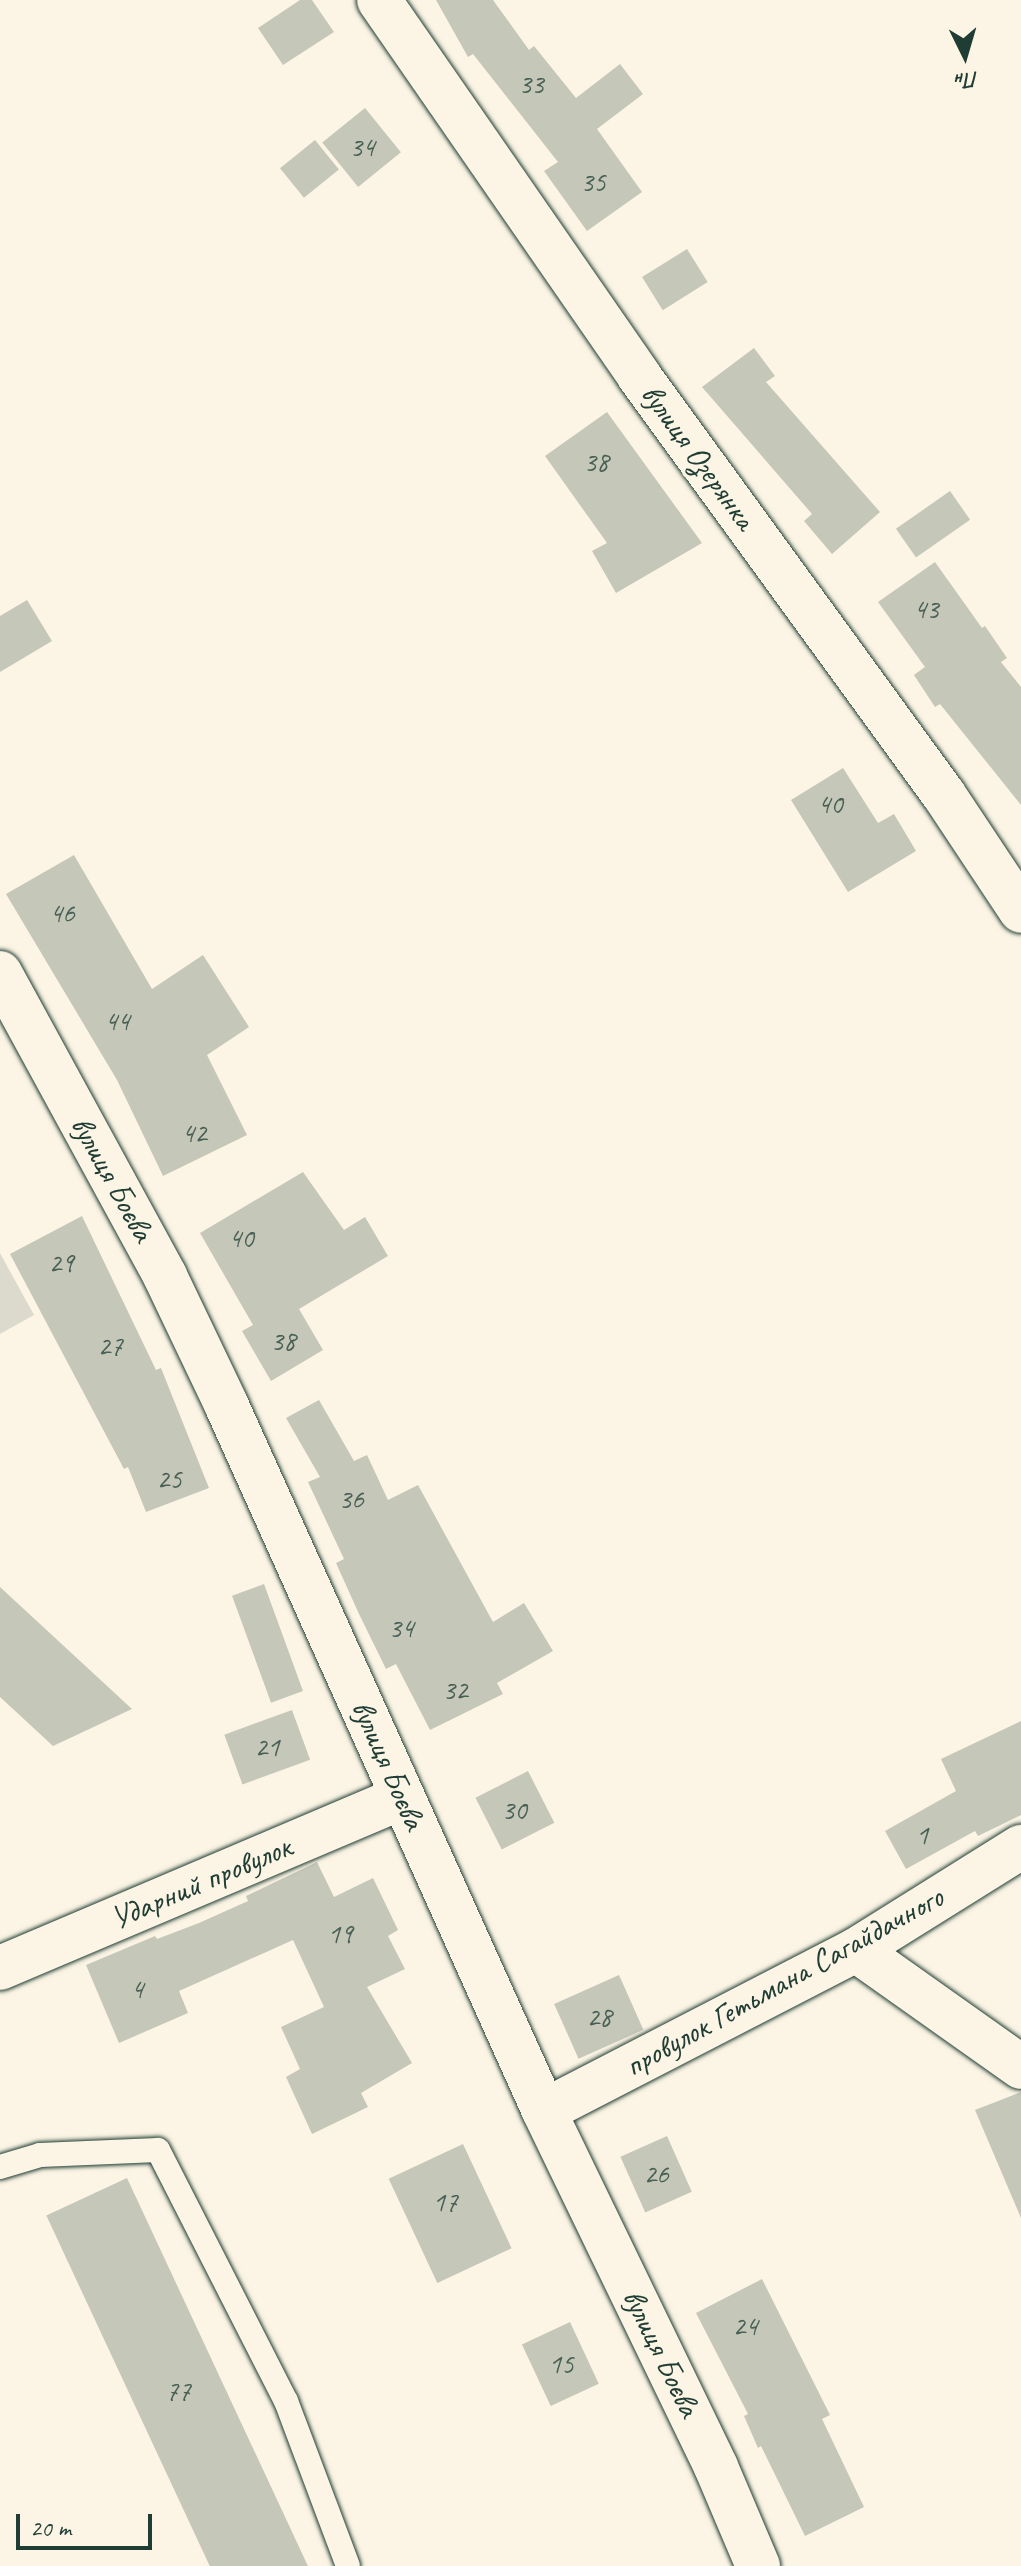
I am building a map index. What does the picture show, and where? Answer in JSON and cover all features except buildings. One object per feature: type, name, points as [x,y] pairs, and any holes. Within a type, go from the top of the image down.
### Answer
[{"type":"street","name":"вулиця Озерянка","points":[[379,0],[639,376],[944,795],[1021,911]]},
{"type":"street","name":"вулиця Боєва","points":[[0,973],[165,1276],[544,2111],[716,2467],[758,2566]]},
{"type":"street","name":"Ударний провулок","points":[[0,1968],[402,1797]]},
{"type":"street","name":"провулок Гетьмана Сагайдачного","points":[[544,2111],[856,1950],[1021,1847]]},
{"type":"street","points":[[856,1950],[1021,2067]]},
{"type":"lane","points":[[0,2167],[40,2155],[158,2150],[286,2401],[348,2566]]},
{"type":"shaded area","points":[[0,1253],[34,1315],[0,1334]]}]
